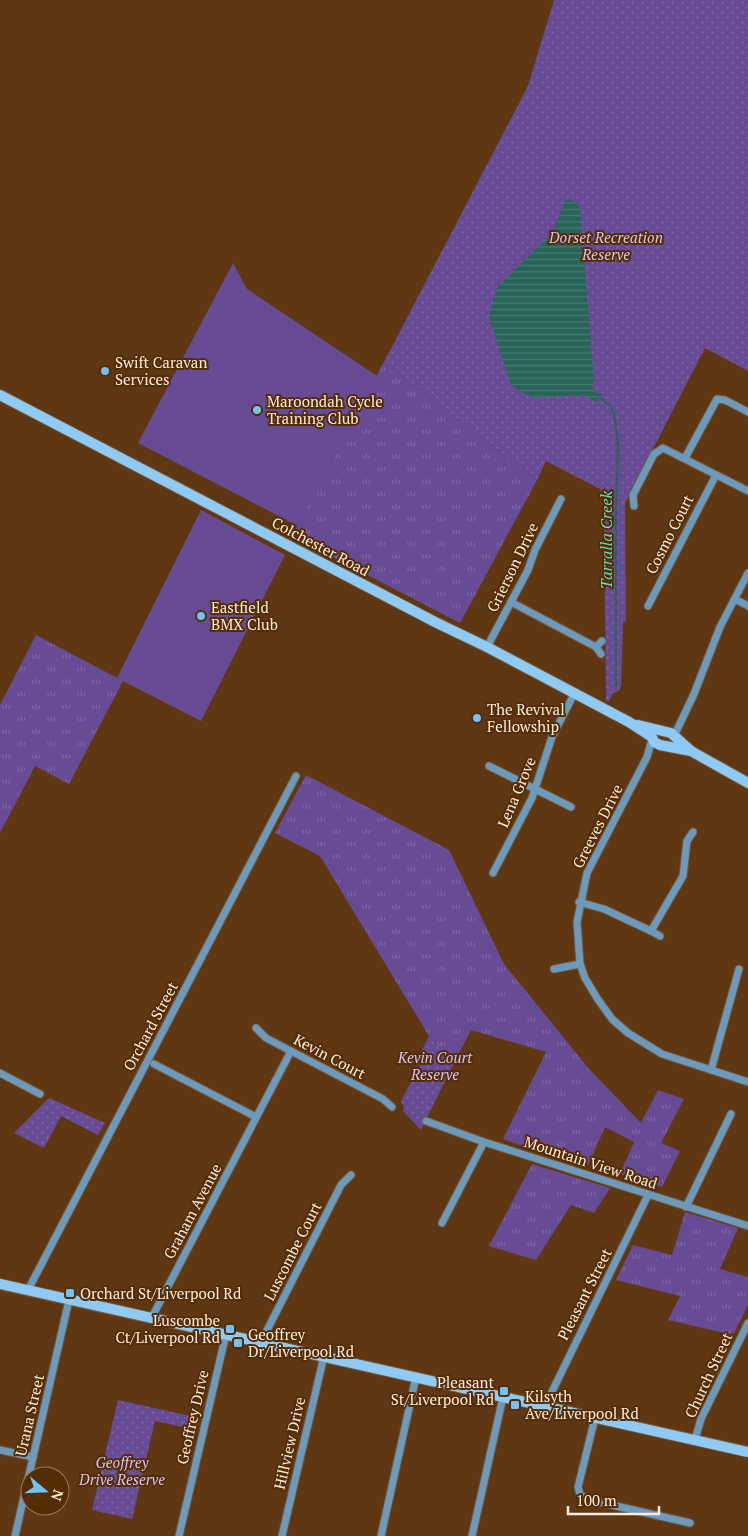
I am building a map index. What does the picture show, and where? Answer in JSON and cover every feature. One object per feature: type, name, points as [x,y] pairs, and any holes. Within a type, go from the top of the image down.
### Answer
[{"type":"main road","name":"Colchester Road","points":[[0,395],[437,624],[487,647],[574,694],[691,751],[748,783]]},
{"type":"main road","points":[[0,1284],[748,1452]]},
{"type":"street","points":[[685,458],[717,399],[724,400],[748,412]]},
{"type":"street","points":[[634,506],[633,495],[656,450],[666,448],[748,492]]},
{"type":"street","name":"Cosmo Court","points":[[648,606],[716,475]]},
{"type":"street","name":"Grierson Drive","points":[[487,647],[561,499]]},
{"type":"street","points":[[748,573],[735,599],[748,606]]},
{"type":"street","name":"Greeves Drive","points":[[735,599],[720,627],[694,694],[680,721],[648,757],[587,872],[579,902],[577,922],[580,964],[585,978],[612,1019],[628,1033],[662,1054],[748,1082]]},
{"type":"street","points":[[511,602],[598,651],[602,641]]},
{"type":"street","name":"Lena Grove","points":[[493,872],[535,789],[552,737],[574,694]]},
{"type":"street","points":[[489,766],[571,808]]},
{"type":"street","name":"Orchard Street","points":[[28,1290],[296,776]]},
{"type":"street","points":[[651,931],[683,876],[687,841],[693,832]]},
{"type":"street","points":[[579,902],[604,909],[660,936]]},
{"type":"street","points":[[554,969],[580,964]]},
{"type":"street","points":[[712,1070],[739,970]]},
{"type":"street","name":"Kevin Court","points":[[256,1028],[266,1038],[383,1099],[392,1107]]},
{"type":"street","name":"Graham Avenue","points":[[152,1318],[291,1050]]},
{"type":"street","points":[[154,1064],[256,1117]]},
{"type":"street","points":[[0,1073],[40,1094]]},
{"type":"street","points":[[686,1207],[731,1114]]},
{"type":"street","name":"Mountain View Road","points":[[426,1121],[484,1142],[748,1226]]},
{"type":"street","points":[[442,1223],[484,1142]]},
{"type":"street","name":"Luscombe Court","points":[[261,1342],[341,1185],[351,1175]]},
{"type":"street","name":"Pleasant Street","points":[[545,1406],[648,1195]]},
{"type":"street","name":"Urana Street","points":[[15,1536],[69,1300]]},
{"type":"street","name":"Church Street","points":[[695,1439],[701,1419],[748,1323]]},
{"type":"street","name":"Geoffrey Drive","points":[[179,1536],[226,1334]]},
{"type":"street","name":"Hillview Drive","points":[[282,1536],[324,1356]]},
{"type":"street","points":[[381,1536],[416,1377]]},
{"type":"street","points":[[472,1536],[503,1397]]},
{"type":"street","points":[[595,1418],[578,1488],[580,1495],[590,1500],[690,1523]]},
{"type":"street","points":[[0,1450],[33,1457]]},
{"type":"green space","name":"Dorset Recreation Reserve","points":[[554,0],[748,0],[748,371],[705,348],[625,503],[626,622],[623,621],[621,686],[619,691],[613,693],[609,701],[606,700],[604,506],[603,495],[600,489],[546,461],[537,480],[384,362],[528,86]]},
{"type":"green space","name":"Maroondah Cycle Training Club","points":[[233,263],[247,289],[377,376],[298,526],[138,443]]},
{"type":"green space","points":[[384,362],[537,480],[460,623],[292,536]]},
{"type":"green space","name":"Eastfield BMX Club","points":[[201,510],[285,555],[201,721],[117,678]]},
{"type":"green space","points":[[36,635],[123,681],[69,784],[35,766],[0,833],[0,705]]},
{"type":"green space","points":[[306,775],[449,850],[504,964],[589,1069],[641,1123],[658,1090],[684,1099],[661,1143],[680,1151],[662,1187],[620,1174],[634,1142],[605,1127],[588,1165],[548,1153],[542,1153],[503,1139],[546,1052],[471,1030],[454,1063],[429,1036],[320,856],[275,833]]},
{"type":"green space","name":"Kevin Court Reserve","points":[[429,1036],[454,1063],[421,1130],[403,1111],[404,1107],[401,1101],[420,1065],[416,1062]]},
{"type":"green space","points":[[49,1098],[105,1123],[98,1135],[61,1116],[44,1148],[14,1133]]},
{"type":"green space","points":[[532,1164],[610,1188],[594,1213],[571,1205],[536,1260],[489,1246]]},
{"type":"green space","points":[[685,1212],[738,1228],[720,1269],[748,1277],[748,1305],[733,1335],[668,1320],[680,1296],[616,1280],[633,1245],[672,1255]]},
{"type":"green space","name":"Geoffrey Drive Reserve","points":[[118,1400],[200,1418],[197,1430],[155,1421],[132,1519],[92,1510]]},
{"type":"water","points":[[570,199],[580,207],[594,381],[592,386],[594,392],[602,394],[597,402],[582,395],[535,398],[521,392],[510,383],[489,316],[497,288],[553,232],[565,201]]},
{"type":"waterway","name":"Tarralla Creek","points":[[600,398],[609,405],[614,413],[618,444],[616,689]]},
{"type":"place","name":"Swift Caravan Services","points":[[105,371]]},
{"type":"place","name":"Maroondah Cycle Training Club","points":[[257,410]]},
{"type":"place","name":"Eastfield BMX Club","points":[[201,616]]},
{"type":"place","name":"The Revival Fellowship","points":[[477,718]]},
{"type":"place","name":"Orchard St/Liverpool Rd","points":[[70,1293]]},
{"type":"place","name":"Luscombe Ct/Liverpool Rd","points":[[230,1329]]},
{"type":"place","name":"Geoffrey Dr/Liverpool Rd","points":[[238,1343]]},
{"type":"place","name":"Pleasant St/Liverpool Rd","points":[[504,1391]]},
{"type":"place","name":"Kilsyth Ave/Liverpool Rd","points":[[515,1405]]}]
